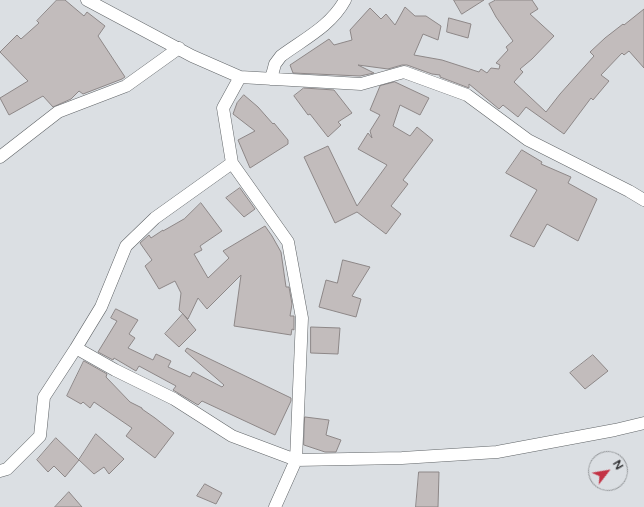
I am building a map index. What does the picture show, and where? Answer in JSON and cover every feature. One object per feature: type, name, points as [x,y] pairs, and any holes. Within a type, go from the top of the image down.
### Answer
[{"type":"street","points":[[87,0],[192,56],[240,77],[361,84],[404,72],[467,95],[528,140],[644,200]]},
{"type":"street","points":[[271,79],[275,64],[281,56],[328,22],[339,11],[345,0]]},
{"type":"street","points":[[0,157],[58,112],[126,86],[179,48]]},
{"type":"street","points":[[240,77],[223,108],[232,163],[288,242],[302,318],[296,460],[275,507]]},
{"type":"street","points":[[0,471],[7,469],[40,436],[44,397],[101,307],[126,246],[155,218],[232,163]]},
{"type":"street","points":[[76,348],[115,370],[174,399],[232,436],[296,460],[402,458],[497,452],[615,430],[644,423]]},
{"type":"building","points":[[57,0],[65,0],[84,16],[87,12],[105,26],[98,36],[125,77],[83,94],[79,91],[71,99],[53,107],[43,96],[9,115],[0,98],[28,81],[0,52],[17,35],[21,39],[39,23],[37,21]]},
{"type":"building","points":[[454,0],[484,0],[462,14]]},
{"type":"building","points":[[496,0],[532,0],[538,9],[530,14],[554,36],[520,69],[523,72],[514,82],[546,112],[594,56],[590,52],[605,38],[644,9],[644,68],[629,51],[624,55],[622,53],[601,75],[609,81],[593,100],[591,98],[564,134],[526,107],[518,117],[503,105],[499,109],[469,84],[469,88],[440,77],[440,75],[432,74],[407,65],[388,69],[358,65],[374,73],[360,76],[293,73],[290,65],[329,39],[334,45],[352,40],[350,30],[370,8],[381,19],[386,14],[395,25],[405,7],[415,16],[426,16],[441,26],[438,40],[423,34],[414,55],[442,60],[479,72],[481,69],[487,73],[491,68],[499,69],[500,65],[496,63],[508,50],[506,47],[513,41],[496,17],[489,4]]},
{"type":"building","points":[[449,18],[471,24],[468,38],[447,32]]},
{"type":"building","points":[[395,82],[429,98],[420,115],[400,105],[393,126],[410,136],[417,127],[433,140],[403,180],[408,184],[391,206],[401,214],[386,234],[357,212],[335,223],[304,157],[328,146],[357,206],[387,165],[358,149],[368,133],[372,138],[370,131],[380,115],[370,110],[380,86]]},
{"type":"building","points":[[304,88],[334,90],[352,113],[338,122],[341,125],[328,137],[310,114],[308,115],[294,96]]},
{"type":"building","points":[[244,95],[258,107],[273,124],[274,123],[288,140],[288,144],[250,168],[238,140],[255,131],[233,114],[237,103]]},
{"type":"building","points":[[522,150],[542,162],[541,164],[571,177],[568,183],[597,199],[578,241],[547,224],[534,247],[510,236],[537,190],[506,173]]},
{"type":"building","points":[[240,188],[255,209],[244,217],[226,198]]},
{"type":"building","points":[[201,203],[222,231],[200,246],[202,250],[194,254],[208,278],[229,258],[223,251],[265,226],[272,236],[281,252],[286,287],[289,287],[292,304],[290,316],[294,316],[294,330],[292,329],[291,335],[234,326],[241,275],[207,309],[198,298],[188,319],[179,310],[181,293],[175,281],[159,289],[145,266],[152,260],[140,243],[149,235],[151,238],[184,219]]},
{"type":"building","points":[[343,260],[370,267],[352,296],[361,299],[356,317],[319,307],[326,280],[337,283]]},
{"type":"building","points":[[116,309],[138,320],[129,334],[135,338],[128,348],[153,360],[156,354],[171,361],[168,367],[190,377],[193,372],[222,387],[224,385],[185,351],[187,348],[291,398],[275,435],[202,401],[198,405],[173,390],[176,386],[139,366],[136,371],[114,358],[113,360],[98,352],[117,321],[111,318]]},
{"type":"building","points":[[183,314],[196,330],[179,347],[165,334]]},
{"type":"building","points":[[311,327],[340,328],[338,354],[311,353]]},
{"type":"building","points":[[593,355],[608,371],[585,389],[570,373]]},
{"type":"building","points":[[84,361],[107,374],[106,377],[130,402],[142,408],[174,433],[155,458],[126,436],[132,428],[94,402],[90,408],[83,402],[81,404],[67,396]]},
{"type":"building","points":[[305,417],[329,420],[326,435],[341,440],[336,452],[325,452],[304,445]]},
{"type":"building","points":[[96,434],[124,459],[109,474],[104,467],[94,474],[79,460]]},
{"type":"building","points":[[56,438],[79,460],[65,477],[54,466],[48,472],[37,460]]},
{"type":"building","points":[[419,472],[439,472],[438,507],[416,507]]},
{"type":"building","points":[[205,484],[222,493],[216,504],[197,496]]},
{"type":"building","points":[[69,492],[82,507],[55,507]]}]
